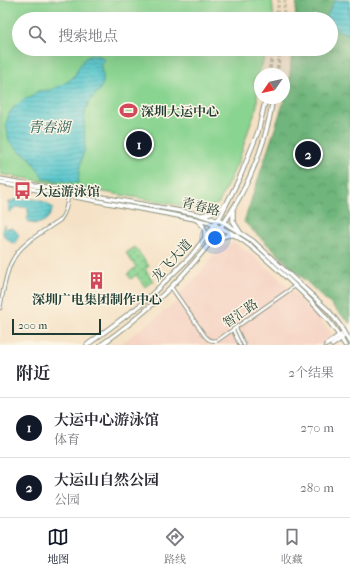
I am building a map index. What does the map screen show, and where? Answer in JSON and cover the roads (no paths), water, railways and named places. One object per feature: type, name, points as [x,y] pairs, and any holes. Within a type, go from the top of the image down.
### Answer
[{"type":"street","name":"龙飞大道","points":[[87,345],[142,304],[184,262],[205,238],[218,220],[240,177],[258,132],[265,104]]},
{"type":"street","name":"龙飞大道","points":[[101,345],[105,344],[138,317],[171,287],[194,264],[225,223],[234,208],[261,149],[272,104]]},
{"type":"street","name":"青春路","points":[[0,179],[202,215],[225,223],[258,245],[322,305],[336,320],[350,343]]},
{"type":"street","name":"青春路","points":[[0,183],[195,219],[222,227],[237,235],[260,252],[325,315],[345,345]]},
{"type":"street","points":[[0,308],[8,271],[15,256],[28,242],[60,220],[66,210],[68,196]]},
{"type":"street","points":[[202,215],[214,212],[228,202]]},
{"type":"street","points":[[234,208],[233,221],[240,232]]},
{"type":"street","points":[[195,219],[201,222],[204,227],[205,238]]},
{"type":"street","points":[[208,246],[223,236],[237,235]]},
{"type":"street","name":"智汇路","points":[[171,287],[209,340],[213,341],[218,340],[236,328],[295,286]]},
{"type":"street","points":[[236,328],[244,345]]},
{"type":"street","points":[[233,330],[240,345]]},
{"type":"street","points":[[326,345],[345,334]]},
{"type":"street","points":[[332,345],[340,337]]},
{"type":"water","points":[[335,0],[350,0],[350,35],[338,30],[338,12],[329,12]]},
{"type":"water","name":"青春湖","points":[[100,56],[105,60],[101,64],[103,79],[102,86],[88,103],[85,112],[85,147],[80,165],[78,183],[44,179],[30,158],[19,151],[9,141],[6,124],[9,114],[14,107],[26,98],[31,98],[37,92],[50,90],[67,82],[71,79],[81,63],[87,57]]},
{"type":"water","points":[[17,199],[41,200],[53,208],[52,212],[44,221],[34,224],[30,223],[27,219],[29,214],[28,207],[15,207],[9,212],[9,202]]},
{"type":"water","points":[[4,225],[6,229],[13,228],[19,235],[15,243],[10,242],[4,236]]},
{"type":"tunnel","points":[[277,12],[279,0]]},
{"type":"tunnel","points":[[284,12],[285,0]]},
{"type":"tunnel","points":[[270,68],[272,56]]},
{"type":"tunnel","points":[[278,68],[279,56]]},
{"type":"place","name":"深圳大运中心","points":[[128,111]]},
{"type":"place","name":"大运中心游泳馆","points":[[139,144]]},
{"type":"place","name":"大运山自然公园","points":[[308,154]]},
{"type":"place","name":"大运游泳馆","points":[[22,191]]},
{"type":"place","name":"深圳广电集团制作中心","points":[[97,280]]}]
